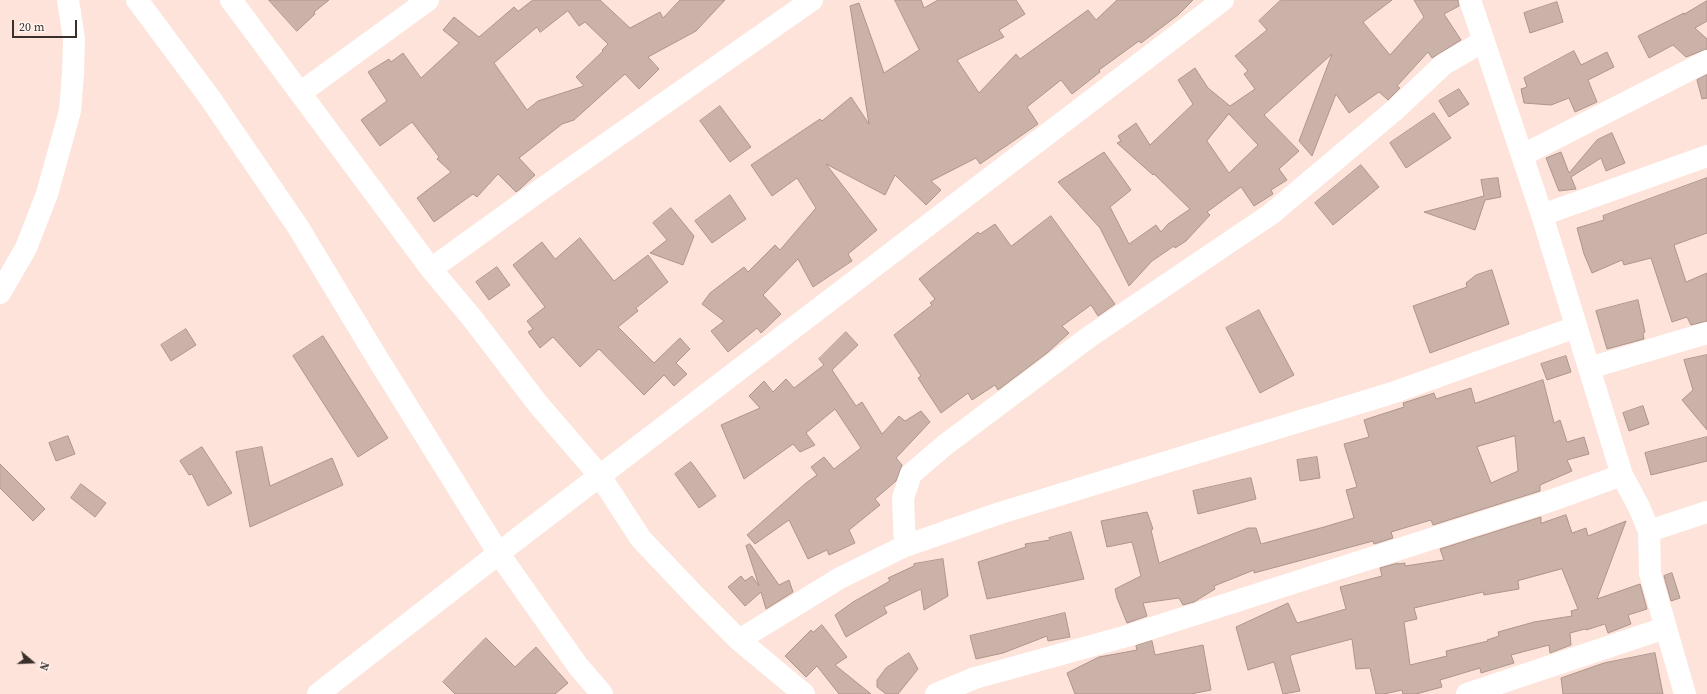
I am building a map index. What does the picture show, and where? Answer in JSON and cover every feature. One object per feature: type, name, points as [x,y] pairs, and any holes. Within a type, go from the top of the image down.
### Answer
[{"type":"street","points":[[0,293],[26,248],[48,194],[70,111],[74,39],[68,0]]},
{"type":"street","points":[[137,0],[210,98],[298,227],[499,554],[578,666],[602,694]]},
{"type":"street","points":[[231,0],[431,269],[472,318],[641,539],[696,598],[739,640],[804,694]]},
{"type":"street","points":[[300,93],[428,0]]},
{"type":"street","points":[[431,269],[546,186],[812,0]]},
{"type":"street","points":[[318,694],[521,536],[1223,0]]},
{"type":"street","points":[[1471,0],[1523,154],[1622,475],[1639,507],[1648,531],[1650,573],[1685,694]]},
{"type":"street","points":[[905,546],[904,498],[910,474],[945,445],[1090,337],[1271,214],[1396,109],[1444,64],[1484,41]]},
{"type":"street","points":[[1523,154],[1707,61]]},
{"type":"street","points":[[1542,215],[1707,156]]},
{"type":"street","points":[[739,640],[840,578],[905,546],[1000,513],[1392,393],[1576,327]]},
{"type":"street","points":[[1589,368],[1707,333]]},
{"type":"street","points":[[936,694],[975,678],[1127,636],[1553,500],[1622,475]]},
{"type":"street","points":[[1648,531],[1707,512]]},
{"type":"street","points":[[1467,694],[1665,628]]},
{"type":"building","points":[[269,0],[329,0],[314,12],[315,14],[297,31]]},
{"type":"building","points":[[533,0],[600,0],[630,28],[660,12],[663,18],[680,0],[725,0],[696,31],[648,57],[659,69],[639,89],[625,74],[574,120],[562,124],[519,158],[535,175],[520,189],[516,192],[498,174],[477,197],[473,194],[434,222],[417,198],[451,172],[437,159],[439,157],[412,122],[380,146],[361,120],[387,101],[368,72],[389,59],[391,62],[403,53],[421,78],[459,43],[443,30],[454,17],[479,37],[514,7],[518,11]],"holes":[[[568,11],[579,26],[585,22],[608,44],[602,50],[603,51],[576,77],[584,86],[538,101],[527,110],[494,63],[537,27],[540,32]]]},
{"type":"building","points":[[895,0],[921,0],[924,8],[938,0],[1016,0],[1025,14],[999,30],[1004,37],[957,60],[979,93],[1016,54],[1020,59],[1088,10],[1096,20],[1117,0],[1193,0],[1178,15],[1141,43],[1139,41],[1099,70],[1100,72],[1072,94],[1061,80],[1027,107],[1038,124],[980,164],[976,158],[931,181],[941,190],[926,205],[895,175],[885,195],[826,164],[877,230],[848,254],[852,261],[813,287],[798,259],[763,295],[781,314],[761,333],[757,328],[728,352],[711,331],[724,321],[702,304],[710,293],[744,267],[748,272],[775,245],[780,250],[816,208],[797,178],[772,196],[751,165],[820,119],[822,121],[851,97],[869,124],[850,6],[859,3],[884,73],[919,50]]},
{"type":"building","points":[[1281,0],[1392,0],[1363,22],[1390,55],[1424,17],[1414,0],[1458,0],[1459,6],[1444,14],[1461,40],[1432,58],[1428,52],[1397,86],[1400,88],[1388,100],[1379,92],[1349,113],[1336,94],[1312,156],[1299,141],[1332,54],[1264,115],[1299,151],[1279,169],[1287,180],[1271,190],[1273,194],[1254,206],[1241,187],[1207,212],[1210,215],[1186,241],[1175,248],[1174,246],[1152,261],[1129,286],[1100,228],[1058,182],[1104,152],[1131,190],[1110,207],[1129,244],[1156,225],[1161,232],[1168,224],[1190,209],[1154,174],[1153,175],[1117,143],[1121,141],[1118,136],[1136,123],[1150,145],[1193,104],[1178,80],[1195,68],[1208,88],[1230,106],[1255,89],[1244,74],[1248,71],[1235,56],[1267,30],[1259,21]],"holes":[[[1229,114],[1258,145],[1229,173],[1207,141]]]},
{"type":"building","points":[[1707,1],[1707,21],[1695,28],[1707,39],[1707,49],[1686,57],[1673,45],[1649,58],[1638,36]]},
{"type":"building","points":[[1557,2],[1563,22],[1530,33],[1524,13]]},
{"type":"building","points":[[1574,51],[1581,65],[1607,52],[1614,67],[1588,80],[1597,102],[1575,112],[1569,98],[1551,105],[1524,103],[1521,89],[1527,87],[1524,78]]},
{"type":"building","points":[[1707,75],[1707,98],[1702,99],[1697,80]]},
{"type":"building","points":[[1459,89],[1469,104],[1449,117],[1439,101]]},
{"type":"building","points":[[720,106],[751,147],[730,162],[700,121]]},
{"type":"building","points":[[1434,113],[1451,138],[1406,168],[1390,143]]},
{"type":"building","points":[[1612,133],[1625,163],[1606,171],[1601,158],[1571,177],[1576,189],[1559,191],[1546,158],[1561,152],[1569,173],[1597,140]]},
{"type":"building","points":[[1361,165],[1379,187],[1333,225],[1315,203]]},
{"type":"building","points":[[1498,178],[1501,197],[1485,200],[1475,230],[1424,212],[1484,196],[1481,180]]},
{"type":"building","points":[[1707,178],[1707,233],[1674,245],[1686,282],[1707,273],[1707,321],[1691,325],[1687,317],[1672,322],[1651,258],[1624,265],[1622,260],[1592,273],[1584,254],[1577,228],[1604,220],[1603,216]]},
{"type":"building","points":[[730,195],[746,219],[712,243],[695,221]]},
{"type":"building","points":[[671,208],[694,236],[683,265],[650,253],[667,240],[653,223]]},
{"type":"building","points":[[1051,216],[1115,304],[1098,316],[1091,305],[1062,326],[1069,333],[1047,353],[998,390],[995,385],[972,400],[968,393],[941,413],[918,378],[921,376],[894,335],[932,305],[930,303],[935,299],[919,279],[978,232],[980,234],[995,224],[1011,246]]},
{"type":"building","points":[[580,238],[614,281],[648,255],[668,282],[636,308],[638,311],[618,327],[654,363],[680,338],[690,349],[676,363],[687,374],[674,386],[664,375],[644,395],[599,349],[580,367],[553,337],[540,348],[528,332],[533,329],[527,321],[545,307],[513,265],[542,242],[555,259]]},
{"type":"building","points":[[497,267],[510,285],[489,300],[476,282]]},
{"type":"building","points":[[1492,270],[1509,324],[1430,353],[1413,306],[1467,287],[1466,283],[1476,275]]},
{"type":"building","points":[[1638,300],[1645,332],[1643,333],[1644,339],[1607,349],[1596,311]]},
{"type":"building","points":[[1259,310],[1294,375],[1260,393],[1226,328]]},
{"type":"building","points":[[186,329],[196,345],[171,361],[161,345]]},
{"type":"building","points":[[846,332],[858,345],[832,370],[856,406],[862,402],[882,434],[899,416],[905,421],[921,411],[930,422],[896,458],[902,465],[896,481],[875,499],[880,505],[849,530],[855,543],[829,555],[827,550],[808,559],[789,520],[755,544],[747,535],[817,475],[811,467],[824,457],[834,469],[861,448],[835,409],[806,433],[815,445],[800,452],[793,444],[744,479],[721,425],[760,408],[749,396],[764,381],[773,392],[786,379],[794,388],[824,365],[819,359]]},
{"type":"building","points":[[323,336],[388,438],[358,457],[293,356]]},
{"type":"building","points":[[1707,355],[1707,430],[1682,400],[1693,390],[1684,360]]},
{"type":"building","points":[[1566,356],[1571,372],[1547,380],[1541,364]]},
{"type":"building","points":[[1543,380],[1554,423],[1560,420],[1567,442],[1584,437],[1589,454],[1567,460],[1572,471],[1540,485],[1540,491],[1433,525],[1431,520],[1391,532],[1393,538],[1374,544],[1373,541],[1254,573],[1254,570],[1214,586],[1215,589],[1194,602],[1183,605],[1179,598],[1143,603],[1147,616],[1127,623],[1115,589],[1141,576],[1132,542],[1107,547],[1101,521],[1147,512],[1153,529],[1151,530],[1159,563],[1248,528],[1256,528],[1261,544],[1354,518],[1346,490],[1357,487],[1344,444],[1369,437],[1364,420],[1404,407],[1403,403],[1434,393],[1436,399],[1471,388],[1475,403]],"holes":[[[1515,436],[1518,471],[1491,483],[1477,447]]]},
{"type":"building","points":[[1643,406],[1649,424],[1629,431],[1623,413]]},
{"type":"building","points":[[68,436],[75,454],[56,461],[49,443]]},
{"type":"building","points":[[1707,437],[1707,461],[1651,475],[1645,453]]},
{"type":"building","points":[[202,447],[232,493],[208,506],[192,474],[189,475],[180,461]]},
{"type":"building","points":[[262,447],[270,486],[332,458],[343,485],[250,527],[236,452]]},
{"type":"building","points":[[1317,457],[1320,478],[1300,481],[1297,460]]},
{"type":"building","points":[[691,462],[716,496],[699,508],[675,474]]},
{"type":"building","points":[[0,464],[45,509],[33,521],[0,488]]},
{"type":"building","points":[[1251,478],[1256,499],[1198,514],[1193,491]]},
{"type":"building","points":[[81,484],[106,503],[95,517],[71,498]]},
{"type":"building","points":[[1566,515],[1572,533],[1586,528],[1588,536],[1626,521],[1597,599],[1640,584],[1647,609],[1628,615],[1631,624],[1608,633],[1605,624],[1570,633],[1571,645],[1550,653],[1549,645],[1511,655],[1514,663],[1481,673],[1480,668],[1440,680],[1442,687],[1416,694],[1403,694],[1402,690],[1384,694],[1376,694],[1370,668],[1356,669],[1352,639],[1291,655],[1290,657],[1300,691],[1283,694],[1274,662],[1248,670],[1236,627],[1288,603],[1297,623],[1346,609],[1340,587],[1382,576],[1380,568],[1398,563],[1405,563],[1405,566],[1444,560],[1440,549],[1541,517],[1541,523]],"holes":[[[1562,569],[1578,609],[1571,611],[1572,616],[1534,622],[1498,632],[1499,636],[1487,640],[1488,641],[1446,651],[1447,656],[1410,665],[1404,622],[1417,619],[1414,608],[1483,592],[1484,595],[1519,589],[1518,581]]]},
{"type":"building","points":[[1071,532],[1084,579],[987,599],[978,562],[1026,547],[1025,544],[1050,540],[1049,538]]},
{"type":"building","points":[[750,544],[779,585],[789,580],[793,592],[766,609],[761,592],[745,606],[728,587],[741,576],[745,581],[752,576],[759,586],[746,546]]},
{"type":"building","points":[[943,559],[948,596],[924,610],[921,589],[884,607],[887,613],[846,637],[835,615],[853,602],[890,581],[888,578],[914,566],[914,564]]},
{"type":"building","points":[[1672,573],[1680,598],[1671,601],[1664,576]]},
{"type":"building","points":[[1065,613],[1070,637],[1048,641],[1047,636],[1003,653],[976,659],[970,636]]},
{"type":"building","points":[[822,625],[847,657],[835,665],[871,694],[839,694],[817,666],[806,677],[785,656],[811,630],[813,632]]},
{"type":"building","points":[[486,638],[515,667],[536,647],[568,683],[555,694],[455,694],[443,682]]},
{"type":"building","points":[[1152,641],[1155,655],[1203,645],[1211,690],[1191,694],[1075,694],[1067,673],[1099,657],[1137,650],[1136,646]]},
{"type":"building","points":[[909,653],[918,669],[898,694],[886,694],[877,687],[877,680],[886,668]]},
{"type":"building","points":[[1655,653],[1663,694],[1563,694],[1561,678],[1604,663]]}]
